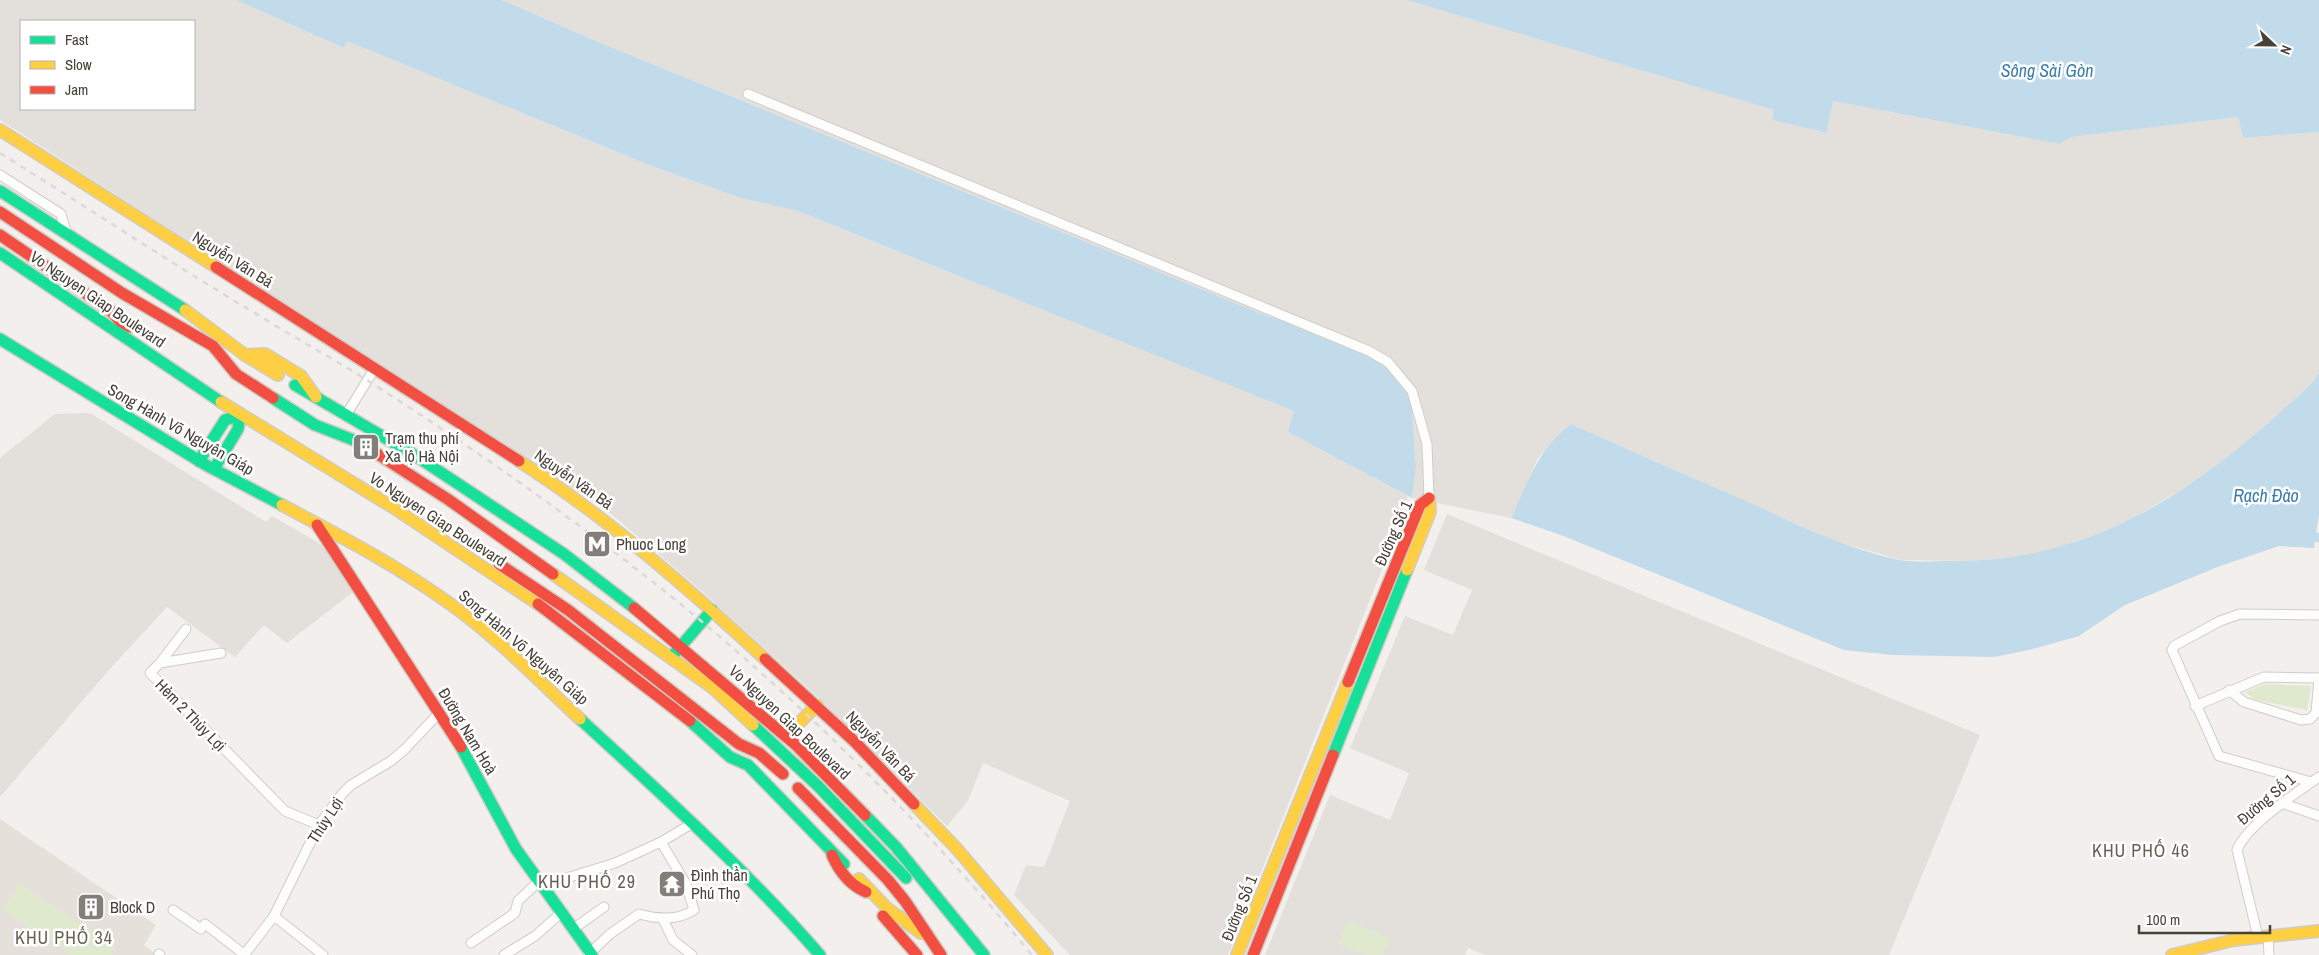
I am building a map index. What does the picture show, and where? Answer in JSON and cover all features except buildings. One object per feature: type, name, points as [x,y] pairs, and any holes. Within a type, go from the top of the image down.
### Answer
[{"type":"main road","name":"Nguyễn Văn Bá","points":[[0,130],[375,368],[573,496],[606,520],[712,610],[817,704],[957,849],[1047,955]]},
{"type":"main road","points":[[0,191],[182,307],[246,355],[278,374]]},
{"type":"main road","name":"Vo Nguyen Giap Boulevard","points":[[0,212],[122,293],[213,346],[236,374],[315,425],[356,441]]},
{"type":"main road","name":"Vo Nguyen Giap Boulevard","points":[[0,235],[110,310],[120,321],[144,336],[147,350]]},
{"type":"main road","name":"Vo Nguyen Giap Boulevard","points":[[0,253],[147,350],[240,415],[394,508],[542,608],[674,707],[730,757],[748,765],[844,864]]},
{"type":"main road","points":[[182,307],[199,338]]},
{"type":"main road","points":[[103,321],[120,321]]},
{"type":"main road","name":"Song Hành Võ Nguyên Giáp","points":[[0,339],[214,470],[397,568],[471,620],[693,823],[756,884],[820,955]]},
{"type":"main road","points":[[213,346],[246,355]]},
{"type":"main road","name":"Vo Nguyen Giap Boulevard","points":[[246,355],[265,354],[301,376],[317,398]]},
{"type":"main road","name":"Vo Nguyen Giap Boulevard","points":[[295,385],[416,456],[564,554],[656,624],[786,736],[896,847],[984,955]]},
{"type":"main road","name":"Vo Nguyen Giap Boulevard","points":[[240,415],[228,392],[264,417],[482,552],[568,610],[739,744],[759,752],[784,774]]},
{"type":"main road","points":[[214,470],[238,429],[240,415]]},
{"type":"main road","points":[[199,461],[224,420],[240,415],[264,417]]},
{"type":"main road","name":"Vo Nguyen Giap Boulevard","points":[[376,453],[449,500],[713,688],[818,786],[893,863],[970,955]]},
{"type":"main road","points":[[416,456],[449,500]]},
{"type":"main road","name":"Đường Số 1","points":[[1237,955],[1420,505],[1429,498]]},
{"type":"main road","name":"Đường Số 1","points":[[1253,955],[1430,512],[1429,498]]},
{"type":"main road","name":"Đường Nam Hoà","points":[[316,523],[456,738],[516,849],[590,954]]},
{"type":"main road","points":[[656,624],[671,657],[712,610]]},
{"type":"main road","points":[[713,688],[736,692]]},
{"type":"main road","points":[[786,736],[817,704]]},
{"type":"main road","points":[[739,744],[748,765]]},
{"type":"main road","points":[[798,788],[886,878],[901,896],[926,936],[941,955]]},
{"type":"main road","name":"Vo Nguyen Giap Boulevard","points":[[829,849],[836,866],[911,928],[926,936]]},
{"type":"main road","points":[[858,884],[914,951]]},
{"type":"main road","points":[[2172,955],[2234,940],[2319,931]]},
{"type":"street","points":[[748,94],[1369,351],[1388,362],[1412,391],[1427,444],[1429,498]]},
{"type":"street","points":[[0,175],[61,214],[67,234]]},
{"type":"street","points":[[346,415],[375,368]]},
{"type":"street","points":[[2311,782],[2219,756],[2195,706],[2172,650],[2174,646],[2220,621],[2240,614],[2319,615]]},
{"type":"street","points":[[160,663],[186,629]]},
{"type":"street","name":"Hẻm 2 Thủy Lợi","points":[[221,653],[160,663],[150,673],[285,811],[319,825]]},
{"type":"street","points":[[2195,706],[2229,690],[2264,677],[2319,678],[2316,713],[2310,719],[2301,720],[2244,702],[2229,690]]},
{"type":"street","name":"Thủy Lợi","points":[[244,955],[274,916],[319,825],[351,785],[391,761],[439,713]]},
{"type":"street","name":"Đường Số 1","points":[[2263,936],[2237,850],[2241,841],[2282,804],[2319,777]]},
{"type":"street","points":[[2282,804],[2319,816]]},
{"type":"street","points":[[471,943],[515,913],[518,901],[540,884],[615,863],[661,842],[693,823]]},
{"type":"street","points":[[590,954],[610,934],[640,914],[663,919],[694,910],[686,884],[661,842]]},
{"type":"street","points":[[573,929],[604,907]]},
{"type":"street","points":[[173,910],[201,929],[204,924],[244,955]]},
{"type":"street","points":[[504,955],[535,936],[561,913]]},
{"type":"street","points":[[274,916],[323,955]]},
{"type":"street","points":[[663,919],[673,940],[692,955]]},
{"type":"street","points":[[2263,936],[2269,955]]},
{"type":"shaded area","points":[[0,0],[236,0],[344,48],[347,41],[649,165],[741,198],[798,211],[1295,411],[1288,432],[1408,496],[1379,577],[1228,955],[1070,955],[1014,895],[1026,865],[1044,867],[1070,801],[983,763],[968,801],[947,826],[817,696],[696,586],[610,513],[0,120]]},
{"type":"shaded area","points":[[502,0],[1407,0],[1775,110],[1772,120],[1825,133],[1833,101],[2059,144],[2071,137],[2238,117],[2243,138],[2319,132],[2319,373],[2313,382],[2261,431],[2204,476],[2123,524],[2060,548],[2015,557],[1973,561],[1901,560],[1835,541],[1571,424],[1538,458],[1511,518],[1412,498],[1416,466],[1411,399],[1369,355],[1262,314],[596,41]]},
{"type":"shaded area","points":[[90,413],[266,522],[272,516],[329,549],[357,589],[287,643],[264,625],[235,657],[167,607],[108,671],[0,797],[0,458],[55,414]]},
{"type":"shaded area","points":[[1447,514],[1980,735],[1889,955],[1485,955],[1468,948],[1465,955],[1265,955],[1330,795],[1390,820],[1409,773],[1350,748],[1405,616],[1453,635],[1472,590],[1424,570]]},
{"type":"shaded area","points":[[0,819],[156,925],[144,945],[157,955],[0,955]]},
{"type":"green space","points":[[2265,684],[2311,686],[2307,710],[2253,699],[2246,692]]},
{"type":"green space","points":[[19,883],[116,947],[111,955],[71,955],[2,909]]},
{"type":"green space","points":[[1348,921],[1390,938],[1383,955],[1366,955],[1339,944]]},
{"type":"water","points":[[236,0],[502,0],[596,41],[1262,314],[1346,345],[1367,355],[1386,368],[1401,382],[1411,399],[1416,466],[1412,498],[1288,432],[1294,411],[798,211],[741,198],[649,165],[347,41],[344,48]]},
{"type":"water","name":"Sông Sài Gòn","points":[[1407,0],[2319,0],[2319,132],[2243,138],[2238,117],[2071,137],[2059,144],[1833,101],[1826,133],[1772,120],[1774,110]]},
{"type":"water","name":"Rạch Đào","points":[[2319,373],[2319,514],[2314,548],[2279,546],[2220,566],[2125,605],[2079,636],[2029,650],[1994,657],[1893,655],[1844,650],[1561,535],[1511,518],[1542,455],[1550,444],[1571,424],[1806,528],[1861,550],[1899,560],[1912,561],[2007,558],[2058,547],[2105,531],[2150,509],[2193,482],[2234,451],[2274,418],[2313,382]]},
{"type":"railway","points":[[0,153],[197,278],[405,404],[522,484],[598,539],[721,638],[769,680],[861,767],[949,859],[1032,955]]},
{"type":"traffic: fast","points":[[0,191],[185,310]]},
{"type":"traffic: fast","points":[[0,253],[221,402]]},
{"type":"traffic: fast","points":[[0,339],[206,465],[282,505]]},
{"type":"traffic: fast","points":[[295,385],[416,456],[564,554],[634,608]]},
{"type":"traffic: fast","points":[[273,398],[315,425],[356,441]]},
{"type":"traffic: fast","points":[[199,461],[225,420],[240,415],[238,429],[214,469]]},
{"type":"traffic: fast","points":[[1333,755],[1407,570]]},
{"type":"traffic: fast","points":[[675,653],[712,610]]},
{"type":"traffic: fast","points":[[580,719],[733,863],[820,955]]},
{"type":"traffic: fast","points":[[690,721],[730,757],[748,765],[844,864]]},
{"type":"traffic: fast","points":[[753,725],[818,786],[906,878]]},
{"type":"traffic: fast","points":[[461,747],[516,849],[592,955]]},
{"type":"traffic: fast","points":[[865,815],[896,847],[984,955]]},
{"type":"traffic: slow","points":[[0,130],[216,267]]},
{"type":"traffic: slow","points":[[185,310],[245,355],[278,375]]},
{"type":"traffic: slow","points":[[245,355],[265,354],[301,376],[316,397]]},
{"type":"traffic: slow","points":[[221,402],[394,508],[538,604]]},
{"type":"traffic: slow","points":[[519,461],[584,506],[646,554],[765,659]]},
{"type":"traffic: slow","points":[[1407,570],[1430,512],[1429,498]]},
{"type":"traffic: slow","points":[[282,505],[386,562],[446,601],[482,628],[580,719]]},
{"type":"traffic: slow","points":[[553,574],[713,688],[753,725]]},
{"type":"traffic: slow","points":[[1237,955],[1348,682]]},
{"type":"traffic: slow","points":[[786,736],[817,705]]},
{"type":"traffic: slow","points":[[914,804],[957,849],[1047,955]]},
{"type":"traffic: slow","points":[[859,879],[888,909],[921,933]]},
{"type":"traffic: slow","points":[[2172,955],[2234,940],[2319,931]]},
{"type":"traffic: jam","points":[[0,212],[122,293],[213,346],[236,374],[273,398]]},
{"type":"traffic: jam","points":[[0,235],[110,310],[120,321],[130,327]]},
{"type":"traffic: jam","points":[[216,267],[519,461]]},
{"type":"traffic: jam","points":[[376,453],[449,500],[553,574]]},
{"type":"traffic: jam","points":[[1348,682],[1420,505],[1429,498]]},
{"type":"traffic: jam","points":[[317,525],[461,747]]},
{"type":"traffic: jam","points":[[499,564],[568,610],[739,744],[759,753],[783,774]]},
{"type":"traffic: jam","points":[[538,604],[690,721]]},
{"type":"traffic: jam","points":[[634,608],[796,745],[865,815]]},
{"type":"traffic: jam","points":[[765,659],[855,742],[914,804]]},
{"type":"traffic: jam","points":[[1253,955],[1333,755]]},
{"type":"traffic: jam","points":[[798,788],[888,880],[905,901],[941,955]]},
{"type":"traffic: jam","points":[[832,855],[846,877],[855,886],[866,892]]},
{"type":"traffic: jam","points":[[883,916],[917,955]]},
{"type":"place","name":"Trạm thu phí Xa lộ Hà Nội","points":[[366,447]]},
{"type":"place","name":"Phuoc Long","points":[[597,544]]},
{"type":"place","name":"Đình thần Phú Thọ","points":[[672,884]]},
{"type":"place","name":"Block D","points":[[91,907]]},
{"type":"district","name":"KHU PHỐ 46","points":[[2141,850]]},
{"type":"district","name":"KHU PHỐ 29","points":[[587,881]]},
{"type":"district","name":"KHU PHỐ 34","points":[[64,937]]}]
